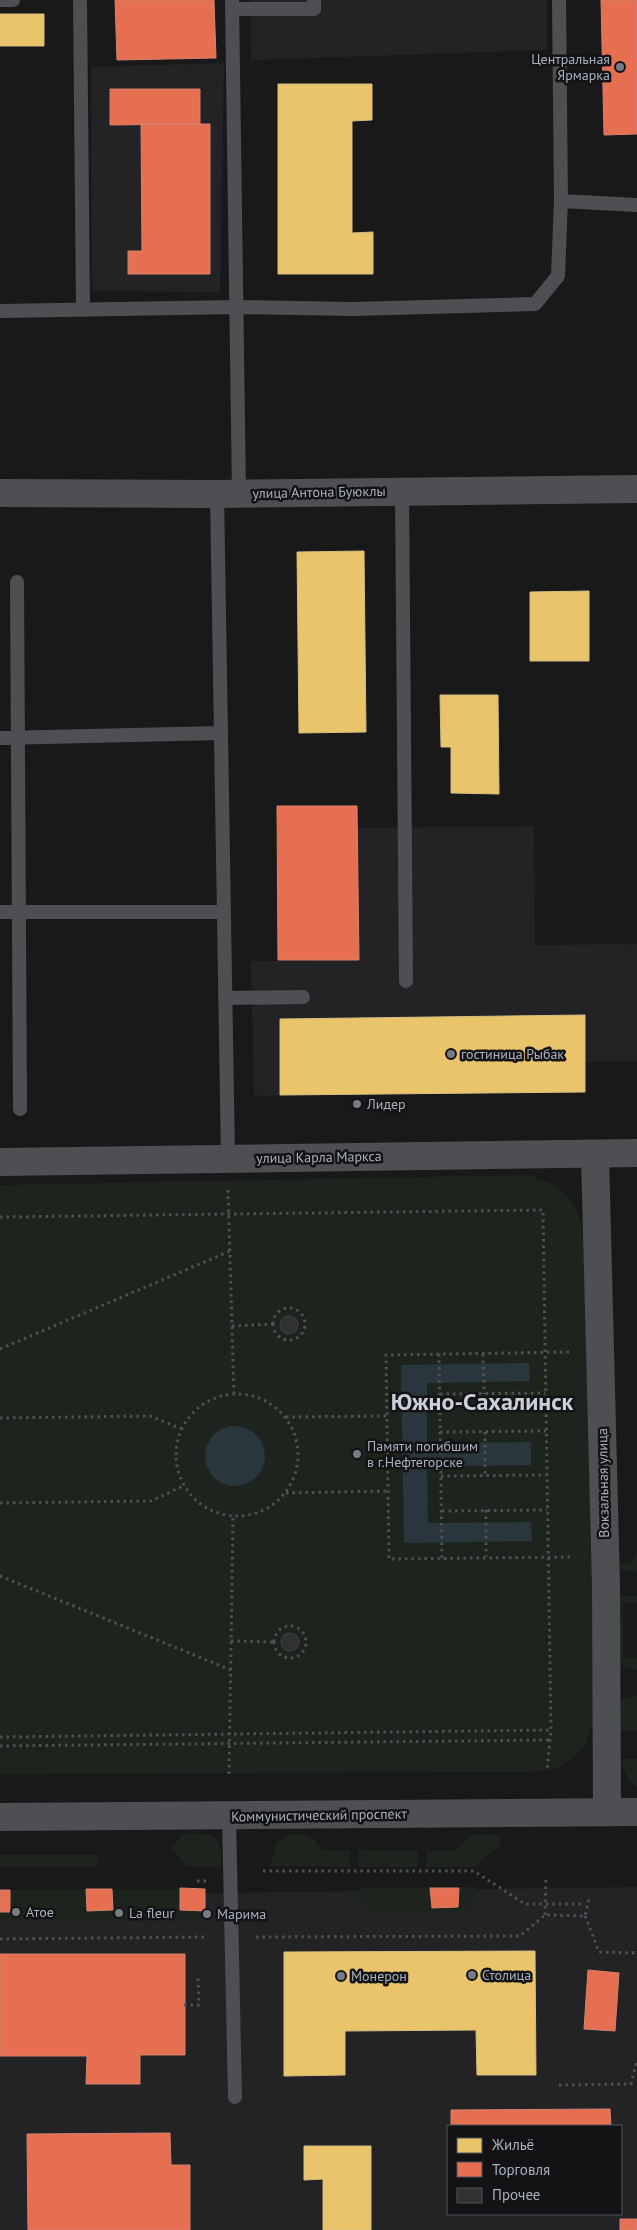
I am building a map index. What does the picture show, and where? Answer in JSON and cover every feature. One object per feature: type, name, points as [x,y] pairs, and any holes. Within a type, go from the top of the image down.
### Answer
[{"type":"street","name":"улица Антона Буюклы","points":[[0,493],[637,489]]},
{"type":"street","name":"улица Карла Маркса","points":[[0,1162],[228,1170],[637,1153]]},
{"type":"street","name":"Вокзальная улица","points":[[595,1154],[606,1594],[607,1812]]},
{"type":"street","name":"Коммунистический проспект","points":[[0,1816],[637,1812]]},
{"type":"lane","points":[[1,0],[13,0]]},
{"type":"lane","points":[[80,0],[83,309]]},
{"type":"lane","points":[[228,1170],[221,733],[236,307],[233,4],[314,9],[314,0]]},
{"type":"lane","points":[[0,310],[236,307],[352,309],[535,304],[558,276],[560,201],[559,0]]},
{"type":"lane","points":[[560,201],[637,205]]},
{"type":"lane","points":[[402,491],[406,981]]},
{"type":"lane","points":[[17,582],[20,1109]]},
{"type":"lane","points":[[0,738],[221,733]]},
{"type":"lane","points":[[0,912],[224,912]]},
{"type":"lane","points":[[225,998],[303,997]]},
{"type":"lane","points":[[229,1816],[235,2097]]},
{"type":"path","points":[[228,1170],[234,1394]]},
{"type":"path","points":[[0,1218],[543,1210],[550,1730],[547,1771]]},
{"type":"path","points":[[0,1349],[230,1251]]},
{"type":"path","points":[[284,1308],[294,1308],[303,1315],[306,1324],[303,1334],[295,1340],[284,1340],[276,1334],[273,1324],[276,1314],[284,1308]]},
{"type":"path","points":[[232,1326],[273,1324]]},
{"type":"path","points":[[545,1352],[386,1355],[389,1559],[548,1556]]},
{"type":"path","points":[[439,1354],[442,1558]]},
{"type":"path","points":[[483,1354],[484,1394]]},
{"type":"path","points":[[440,1394],[545,1393]]},
{"type":"path","points":[[234,1394],[254,1396],[272,1404],[286,1417],[296,1436],[299,1455],[295,1475],[286,1493],[271,1505],[253,1514],[233,1516],[214,1511],[197,1501],[184,1485],[177,1467],[176,1448],[182,1429],[194,1411],[213,1399],[234,1394]]},
{"type":"path","points":[[0,1418],[150,1416],[182,1429]]},
{"type":"path","points":[[286,1417],[387,1416]]},
{"type":"path","points":[[440,1432],[546,1431]]},
{"type":"path","points":[[484,1432],[485,1475]]},
{"type":"path","points":[[441,1476],[547,1475]]},
{"type":"path","points":[[0,1503],[151,1501],[184,1485]]},
{"type":"path","points":[[286,1493],[388,1491]]},
{"type":"path","points":[[486,1510],[486,1557]]},
{"type":"path","points":[[442,1511],[547,1510]]},
{"type":"path","points":[[228,1774],[233,1516]]},
{"type":"path","points":[[0,1576],[230,1670]]},
{"type":"path","points":[[285,1626],[295,1626],[304,1632],[307,1642],[304,1652],[300,1655],[295,1658],[285,1658],[277,1652],[274,1642],[277,1632],[285,1626]]},
{"type":"path","points":[[231,1641],[274,1642]]},
{"type":"path","points":[[0,1737],[550,1730]]},
{"type":"path","points":[[0,1746],[550,1740]]},
{"type":"path","points":[[263,1871],[474,1871],[525,1904],[581,1904]]},
{"type":"path","points":[[545,1915],[546,1876]]},
{"type":"path","points":[[589,1899],[585,1916],[599,1952],[637,1953]]},
{"type":"path","points":[[258,1937],[520,1936],[545,1915],[585,1916]]},
{"type":"path","points":[[0,1939],[198,1938]]},
{"type":"path","points":[[184,2004],[199,2004],[198,1976]]},
{"type":"path","points":[[559,2085],[631,2084],[637,2060]]},
{"type":"shaded area","points":[[250,0],[547,0],[547,50],[251,60]]},
{"type":"shaded area","points":[[224,63],[220,292],[92,291],[91,67]]},
{"type":"shaded area","points":[[534,826],[535,945],[637,944],[637,1061],[585,1062],[585,1092],[254,1096],[251,961],[359,960],[357,828]]},
{"type":"shaded area","points":[[528,1175],[551,1184],[566,1194],[576,1209],[585,1233],[596,1717],[585,1746],[561,1767],[531,1772],[0,1774],[0,1185]]},
{"type":"shaded area","points":[[529,1363],[530,1381],[427,1383],[427,1443],[531,1442],[531,1465],[427,1466],[428,1523],[531,1522],[532,1541],[404,1543],[401,1365]]},
{"type":"shaded area","points":[[235,1426],[251,1431],[256,1435],[260,1440],[265,1456],[260,1472],[256,1477],[251,1481],[235,1486],[219,1481],[214,1477],[210,1472],[205,1456],[210,1440],[214,1435],[219,1431]]},
{"type":"shaded area","points":[[637,1553],[637,1572],[625,1571],[617,1567],[615,1562],[630,1564]]},
{"type":"shaded area","points":[[621,1596],[637,1596],[637,1603],[623,1603],[623,1658],[637,1658],[637,1669],[626,1667],[618,1659],[617,1598]]},
{"type":"shaded area","points":[[637,1695],[637,1730],[619,1730],[619,1711],[623,1699]]},
{"type":"shaded area","points":[[620,1759],[637,1759],[637,1787],[628,1780]]},
{"type":"shaded area","points":[[184,1833],[211,1835],[216,1838],[221,1850],[221,1867],[186,1866],[171,1848]]},
{"type":"shaded area","points":[[293,1834],[309,1835],[323,1850],[351,1851],[350,1867],[270,1866],[277,1842]]},
{"type":"shaded area","points":[[471,1835],[501,1835],[500,1846],[474,1867],[426,1867],[426,1851],[454,1851]]},
{"type":"shaded area","points":[[358,1850],[418,1851],[418,1867],[358,1867]]},
{"type":"shaded area","points":[[0,1855],[98,1855],[98,1866],[0,1866]]},
{"type":"shaded area","points":[[476,1887],[475,1904],[466,1911],[384,1912],[373,1910],[362,1904],[359,1895],[359,1888]]},
{"type":"shaded area","points":[[637,1887],[637,2230],[0,2230],[0,1896]]},
{"type":"shaded area","points":[[205,1889],[205,1918],[0,1919],[0,1890]]},
{"type":"building: Жильё","points":[[0,14],[44,14],[44,46],[0,46]]},
{"type":"building: Жильё","points":[[278,84],[372,84],[372,120],[352,121],[352,233],[373,232],[373,274],[278,274]]},
{"type":"building: Жильё","points":[[364,551],[366,732],[299,733],[297,552]]},
{"type":"building: Жильё","points":[[589,591],[589,661],[530,661],[530,592]]},
{"type":"building: Жильё","points":[[440,695],[498,695],[499,794],[451,793],[451,747],[441,747]]},
{"type":"building: Жильё","points":[[585,1015],[585,1092],[280,1095],[280,1019]]},
{"type":"building: Жильё","points":[[535,1951],[536,2075],[477,2075],[476,2030],[345,2031],[345,2075],[284,2076],[284,1952]]},
{"type":"building: Жильё","points":[[304,2146],[371,2146],[371,2230],[323,2230],[323,2179],[304,2180]]},
{"type":"building: Торговля","points":[[115,0],[214,0],[216,58],[117,60]]},
{"type":"building: Торговля","name":"Центральная Ярмарка","points":[[601,0],[637,0],[637,134],[604,135]]},
{"type":"building: Торговля","points":[[110,89],[200,89],[200,124],[110,125]]},
{"type":"building: Торговля","points":[[141,124],[210,124],[210,274],[128,274],[128,251],[142,251]]},
{"type":"building: Торговля","points":[[277,806],[357,806],[359,960],[278,960]]},
{"type":"building: Торговля","points":[[180,1888],[205,1889],[205,1911],[180,1910]]},
{"type":"building: Торговля","points":[[430,1888],[459,1888],[458,1907],[432,1908]]},
{"type":"building: Торговля","points":[[86,1889],[112,1889],[113,1910],[87,1911]]},
{"type":"building: Торговля","points":[[0,1890],[10,1890],[10,1912],[0,1912]]},
{"type":"building: Торговля","points":[[0,1954],[185,1954],[185,2055],[140,2055],[140,2084],[86,2084],[87,2056],[0,2056]]},
{"type":"building: Торговля","points":[[588,1970],[619,1973],[615,2031],[584,2029]]},
{"type":"building: Торговля","points":[[610,2109],[611,2125],[451,2125],[451,2110]]},
{"type":"building: Торговля","points":[[170,2133],[171,2165],[190,2165],[190,2230],[28,2230],[27,2134]]},
{"type":"building: Торговля","points":[[620,2219],[637,2219],[637,2230],[620,2230]]},
{"type":"building: Прочее","points":[[289,1316],[297,1321],[298,1325],[293,1333],[289,1334],[281,1329],[280,1325],[285,1317]]},
{"type":"building: Прочее","points":[[286,1633],[294,1633],[299,1638],[297,1649],[286,1651],[281,1646],[281,1638]]},
{"type":"place","name":"Центральная Ярмарка","points":[[620,67]]},
{"type":"place","name":"гостиница Рыбак","points":[[451,1054]]},
{"type":"place","name":"Лидер","points":[[357,1104]]},
{"type":"place","name":"Памяти погибшим в г.Нефтегорске","points":[[357,1454]]},
{"type":"place","name":"Атое","points":[[16,1912]]},
{"type":"place","name":"La fleur","points":[[119,1913]]},
{"type":"place","name":"Марима","points":[[207,1914]]},
{"type":"place","name":"Столица","points":[[472,1975]]},
{"type":"place","name":"Монерон","points":[[341,1976]]},
{"type":"district","name":"Южно-Сахалинск","points":[[482,1401]]}]
